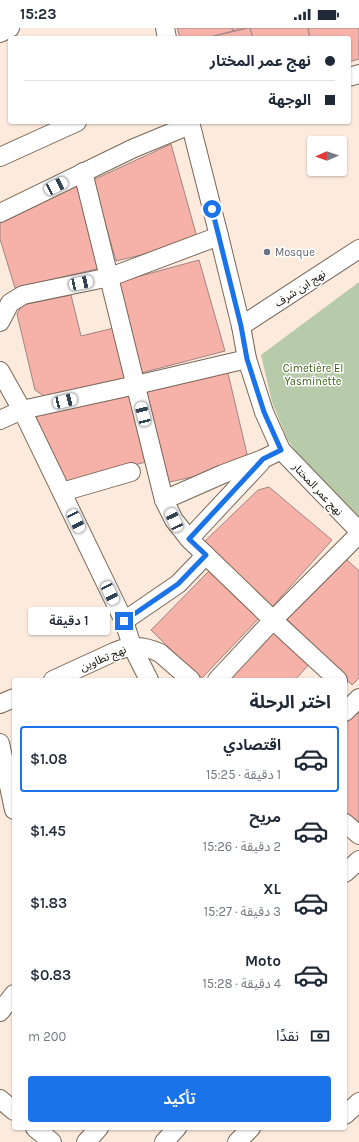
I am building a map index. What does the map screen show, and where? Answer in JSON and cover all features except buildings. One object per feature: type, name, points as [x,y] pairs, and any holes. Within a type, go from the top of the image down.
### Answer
[{"type":"street","points":[[0,33],[10,28]]},
{"type":"street","points":[[0,156],[72,124]]},
{"type":"street","points":[[0,213],[134,148],[190,124]]},
{"type":"street","name":"نهج عمر المختار","points":[[190,124],[241,326],[247,359],[264,412],[281,450],[359,533]]},
{"type":"street","points":[[83,172],[164,500],[174,520],[189,539],[336,678]]},
{"type":"street","points":[[0,322],[10,303],[23,295],[110,277],[219,236]]},
{"type":"street","name":"نهج ابن شرف","points":[[241,326],[359,249]]},
{"type":"street","points":[[0,420],[22,410],[247,359]]},
{"type":"street","points":[[0,371],[22,410],[62,492],[124,621],[132,646],[148,678]]},
{"type":"street","points":[[164,500],[223,474],[263,459],[281,450]]},
{"type":"street","points":[[189,539],[263,459]]},
{"type":"street","points":[[62,492],[131,472]]},
{"type":"street","points":[[219,678],[359,533]]},
{"type":"street","points":[[124,621],[178,584],[206,555]]},
{"type":"street","points":[[132,646],[154,650],[160,653],[189,678]]},
{"type":"street","name":"نهج تطاوين","points":[[57,678],[124,647],[132,646]]},
{"type":"street","points":[[347,688],[359,698],[347,710]]},
{"type":"street","points":[[0,704],[12,699]]},
{"type":"street","points":[[0,743],[12,797]]},
{"type":"street","points":[[347,825],[359,835]]},
{"type":"street","points":[[347,871],[359,860]]},
{"type":"street","points":[[0,1012],[12,997]]},
{"type":"street","points":[[0,1099],[12,1109]]},
{"type":"street","points":[[347,1113],[359,1102]]},
{"type":"street","points":[[37,1130],[52,1142]]},
{"type":"street","points":[[86,1142],[97,1130]]},
{"type":"street","points":[[164,1142],[175,1130]]},
{"type":"street","points":[[237,1142],[249,1130]]},
{"type":"green space","name":"Cimetière El Yasminette","points":[[359,282],[359,518],[309,470],[287,439],[272,402],[261,355]]},
{"type":"place","name":"Mosque","points":[[267,252]]},
{"type":"route","points":[[124,621],[178,584],[206,555],[189,539],[263,459],[281,450],[264,412],[247,359],[241,326],[212,209]]}]
